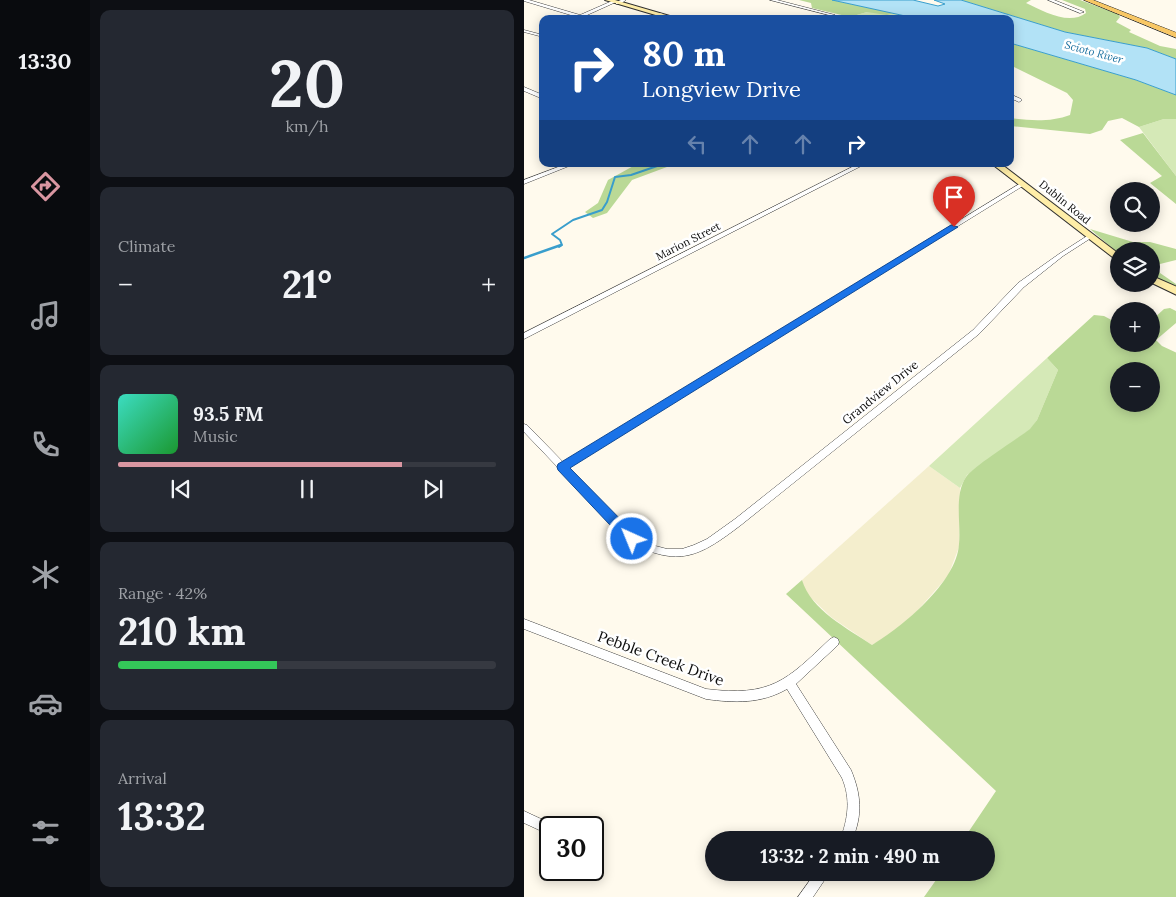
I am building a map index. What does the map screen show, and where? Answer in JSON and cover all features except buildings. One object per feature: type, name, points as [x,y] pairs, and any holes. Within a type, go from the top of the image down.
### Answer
[{"type":"main road","points":[[1087,0],[1176,36]]},
{"type":"main road","points":[[616,1],[664,15]]},
{"type":"main road","name":"Dublin Road","points":[[1000,167],[1110,252]]},
{"type":"main road","points":[[1160,283],[1176,292]]},
{"type":"street","points":[[524,0],[577,15]]},
{"type":"street","points":[[772,0],[833,15]]},
{"type":"street","points":[[1050,0],[1082,12]]},
{"type":"street","points":[[583,15],[616,1]]},
{"type":"street","points":[[524,31],[539,35]]},
{"type":"street","points":[[524,89],[539,95]]},
{"type":"street","points":[[1014,98],[1019,100]]},
{"type":"street","points":[[524,182],[563,167]]},
{"type":"street","points":[[846,167],[851,169]]},
{"type":"street","name":"Marion Street","points":[[524,336],[855,167]]},
{"type":"street","points":[[524,427],[562,467],[1023,184]]},
{"type":"street","name":"Grandview Drive","points":[[562,467],[632,539],[648,549],[668,554],[704,546],[725,532],[976,332],[1021,285],[1062,254],[1089,237]]},
{"type":"street","name":"Pebble Creek Drive","points":[[524,624],[706,694],[729,698],[757,695],[789,683],[834,642]]},
{"type":"street","points":[[789,683],[847,774],[852,786],[855,799],[855,813],[850,831]]},
{"type":"street","points":[[524,817],[539,824]]},
{"type":"street","points":[[805,897],[817,881]]},
{"type":"shaded area","points":[[929,466],[960,488],[959,547],[948,576],[918,610],[893,633],[872,645],[831,617],[805,592],[802,580]]},
{"type":"green space","points":[[799,0],[832,0],[893,13],[887,15],[867,12],[857,15],[842,15],[812,8],[811,3]]},
{"type":"green space","points":[[961,0],[1031,0],[1026,3],[1056,16],[1072,18],[1086,13],[1085,9],[1062,0],[1080,0],[1118,14],[1120,17],[1116,22],[1131,30],[1129,32],[1160,46],[1176,49],[1176,59],[1147,48],[1065,32]]},
{"type":"green space","points":[[867,12],[898,14],[897,15],[857,15]]},
{"type":"green space","points":[[1014,44],[1136,80],[1176,95],[1176,119],[1164,119],[1139,127],[1122,118],[1108,121],[1102,130],[1090,134],[1014,126],[1014,119],[1041,120],[1056,119],[1070,115],[1073,100],[1067,93],[1014,67]]},
{"type":"green space","points":[[1164,119],[1176,119],[1176,176],[1139,127]]},
{"type":"green space","points":[[1143,133],[1176,176],[1176,204],[1160,191],[1160,182],[1152,182],[1162,176],[1120,140]]},
{"type":"green space","points":[[632,167],[667,167],[632,180],[607,213],[593,218],[585,212],[598,203],[608,180]]},
{"type":"green space","points":[[1090,229],[1133,242],[1110,242],[1110,246]]},
{"type":"green space","points":[[1160,245],[1176,249],[1176,260],[1160,264]]},
{"type":"green space","points":[[1160,273],[1176,284],[1176,288],[1160,279]]},
{"type":"green space","points":[[1170,308],[1176,311],[1176,323],[1160,337],[1160,313],[1164,309]]},
{"type":"green space","points":[[1094,315],[1104,316],[1110,319],[1110,352],[1160,352],[1160,344],[1177,353],[1176,897],[924,897],[935,881],[995,881],[995,831],[969,831],[996,791],[786,594],[802,580],[813,600],[822,609],[841,625],[872,645],[912,615],[939,588],[956,559],[959,544],[960,492],[966,477],[986,460],[1030,429],[1037,420],[1058,370],[1047,358]]},
{"type":"green space","points":[[1047,358],[1058,370],[1037,420],[1031,429],[967,475],[960,488],[929,466]]},
{"type":"water","points":[[832,0],[913,0],[938,6],[945,4],[934,0],[961,0],[1010,15],[901,15]]},
{"type":"water","name":"Scioto River","points":[[1014,16],[1065,32],[1147,48],[1176,59],[1176,95],[1136,80],[1014,44]]},
{"type":"waterway","points":[[559,247],[562,245],[560,240],[552,234],[573,220],[602,210],[607,202],[615,177],[631,175],[654,167]]},
{"type":"waterway","points":[[524,258],[561,245]]},
{"type":"route","points":[[632,539],[562,467],[954,227]]}]
